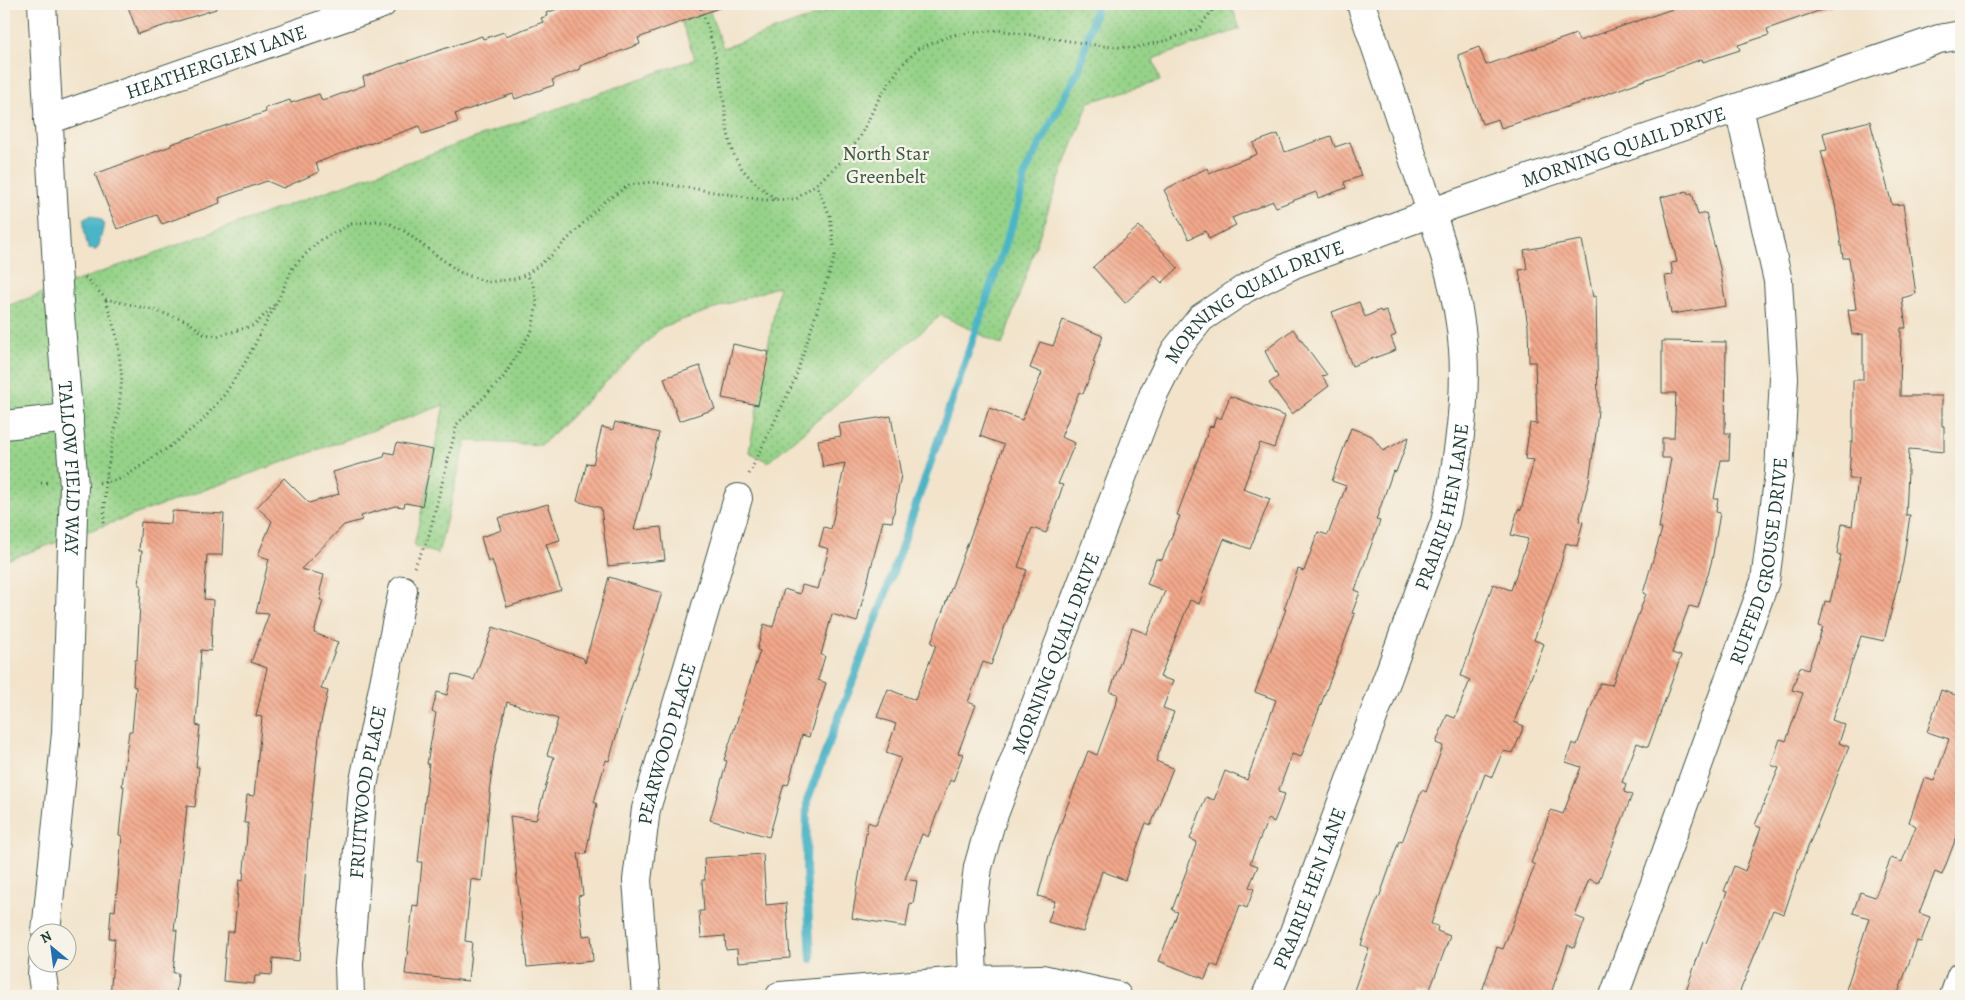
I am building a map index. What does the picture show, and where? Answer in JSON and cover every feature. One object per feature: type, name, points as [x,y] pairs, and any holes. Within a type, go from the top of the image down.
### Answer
[{"type":"street","name":"TALLOW FIELD WAY","points":[[42,4],[48,120],[74,486],[66,733],[47,922]]},
{"type":"street","name":"HEATHERGLEN LANE","points":[[48,120],[382,4]]},
{"type":"street","name":"PRAIRIE HEN LANE","points":[[1266,996],[1297,922],[1446,522],[1455,479],[1462,410],[1463,349],[1455,291],[1361,4]]},
{"type":"street","name":"MORNING QUAIL DRIVE","points":[[973,980],[972,922],[978,867],[991,822],[1154,393],[1175,351],[1201,318],[1246,288],[1294,264],[1431,213],[1939,39],[1961,34]]},
{"type":"street","name":"RUFFED GROUSE DRIVE","points":[[1614,996],[1765,582],[1779,473],[1784,378],[1778,281],[1739,108]]},
{"type":"street","points":[[4,425],[69,418]]},
{"type":"street","name":"PEARWOOD PLACE","points":[[646,996],[638,880],[646,809],[738,498]]},
{"type":"street","name":"FRUITWOOD PLACE","points":[[350,996],[349,964],[363,786],[403,590]]},
{"type":"street","points":[[42,972],[45,996]]},
{"type":"street","points":[[1954,996],[1961,976]]},
{"type":"street","points":[[780,996],[973,980],[1042,979],[1117,996]]},
{"type":"path","points":[[699,4],[705,19],[722,89],[730,143],[740,166],[777,201]]},
{"type":"path","points":[[96,484],[122,479],[169,447],[201,422],[225,394],[246,362],[293,267],[320,240],[351,224],[376,221],[389,223],[404,231],[458,272],[487,282],[515,279],[527,274],[552,255],[604,202],[629,185],[652,182],[764,200],[796,199],[842,161],[860,137],[879,98],[900,67],[918,49],[952,35],[998,30],[1102,46],[1134,48],[1168,40],[1198,29],[1217,4]]},
{"type":"path","points":[[738,498],[795,379],[835,255],[830,216],[816,184]]},
{"type":"path","points":[[80,270],[106,299],[117,336],[122,378],[119,408],[105,483],[104,523]]},
{"type":"path","points":[[403,590],[428,539],[457,424],[502,378],[532,330],[537,303],[533,285],[527,274]]},
{"type":"path","points":[[106,299],[154,310],[189,322],[204,334],[218,336],[255,325],[278,300]]},
{"type":"green space","name":"North Star Greenbelt","points":[[675,4],[707,4],[723,48],[849,4],[1231,4],[1240,29],[1153,59],[1160,81],[1089,102],[1055,190],[1002,345],[941,315],[768,462],[749,452],[779,286],[662,327],[542,445],[466,441],[438,554],[414,546],[444,405],[4,561],[4,307],[695,59]]},
{"type":"water","points":[[92,215],[103,221],[104,224],[96,250],[88,249],[84,229],[84,219]]},
{"type":"building","points":[[127,4],[215,4],[216,9],[138,34]]},
{"type":"building","points":[[571,4],[724,4],[724,6],[638,38],[640,44],[580,66],[581,69],[552,80],[554,85],[515,99],[513,94],[455,114],[458,122],[422,134],[419,126],[316,163],[319,172],[283,188],[267,181],[219,198],[220,203],[162,224],[157,215],[117,229],[95,174],[171,146],[171,144],[266,112],[265,108],[290,100],[291,103],[319,94],[322,101],[365,85],[363,77],[399,64],[482,36],[483,39],[504,32],[506,36],[543,22],[541,18],[547,16],[546,13]]},
{"type":"building","points":[[1687,4],[1830,4],[1830,7],[1767,29],[1769,35],[1738,45],[1740,50],[1703,62],[1702,59],[1598,97],[1501,128],[1498,119],[1482,124],[1458,55],[1479,47],[1486,65],[1576,34],[1579,41]]},
{"type":"building","points":[[1870,121],[1892,205],[1903,204],[1916,294],[1902,298],[1906,328],[1901,328],[1900,396],[1942,396],[1944,452],[1909,449],[1906,515],[1910,515],[1903,563],[1884,641],[1861,636],[1832,720],[1845,725],[1839,743],[1849,747],[1799,869],[1784,914],[1773,910],[1738,996],[1684,996],[1703,942],[1706,943],[1727,892],[1724,891],[1734,866],[1745,871],[1761,828],[1755,825],[1779,768],[1771,765],[1780,739],[1786,741],[1803,693],[1792,690],[1800,667],[1808,670],[1823,627],[1819,626],[1825,601],[1830,602],[1841,555],[1837,554],[1842,524],[1852,526],[1858,479],[1849,479],[1851,442],[1853,442],[1853,380],[1863,380],[1863,334],[1852,335],[1848,310],[1856,309],[1849,258],[1843,258],[1835,204],[1821,151],[1827,150],[1823,133]]},
{"type":"building","points":[[1278,134],[1285,152],[1331,136],[1335,147],[1350,142],[1361,176],[1344,182],[1346,188],[1318,198],[1316,192],[1276,207],[1273,201],[1232,218],[1236,225],[1209,239],[1206,231],[1189,239],[1164,190],[1207,168],[1209,173],[1257,154],[1253,143]]},
{"type":"building","points":[[1687,191],[1688,194],[1692,193],[1698,215],[1706,213],[1720,268],[1726,306],[1671,314],[1665,276],[1673,275],[1671,263],[1677,262],[1661,197]]},
{"type":"building","points":[[1139,226],[1178,268],[1162,283],[1155,276],[1125,303],[1093,267]]},
{"type":"building","points":[[1582,240],[1593,297],[1596,296],[1598,409],[1596,433],[1589,481],[1579,521],[1583,522],[1577,546],[1566,543],[1561,563],[1534,640],[1544,644],[1514,722],[1524,726],[1513,753],[1503,751],[1492,777],[1485,774],[1457,849],[1431,924],[1438,926],[1437,931],[1450,936],[1428,995],[1414,991],[1412,996],[1352,996],[1369,948],[1361,945],[1378,897],[1399,841],[1402,842],[1422,790],[1426,792],[1443,746],[1436,743],[1447,715],[1455,718],[1470,680],[1461,676],[1493,584],[1511,590],[1528,539],[1511,535],[1518,509],[1521,510],[1534,460],[1525,459],[1530,423],[1537,424],[1535,362],[1529,362],[1528,326],[1519,270],[1527,269],[1524,250]]},
{"type":"building","points":[[1359,302],[1365,317],[1380,310],[1381,312],[1386,310],[1396,335],[1391,337],[1396,350],[1352,366],[1332,312]]},
{"type":"building","points":[[1063,320],[1103,336],[1083,394],[1079,392],[1061,437],[1075,443],[1058,484],[1063,485],[1054,512],[1046,533],[1032,528],[1018,567],[1027,570],[991,665],[983,662],[968,702],[976,705],[958,753],[963,754],[953,782],[950,780],[928,837],[922,834],[905,879],[917,881],[913,904],[910,903],[906,927],[852,918],[868,822],[876,825],[901,758],[886,753],[896,724],[877,717],[888,689],[915,700],[936,645],[931,643],[1004,445],[980,436],[989,408],[1022,420],[1042,373],[1030,368],[1040,342],[1053,346]]},
{"type":"building","points":[[1293,329],[1327,375],[1322,376],[1329,386],[1292,414],[1269,383],[1278,377],[1265,351]]},
{"type":"building","points":[[1662,341],[1726,342],[1725,433],[1730,433],[1729,460],[1721,460],[1714,499],[1718,499],[1716,512],[1720,513],[1712,560],[1698,608],[1689,606],[1672,653],[1681,656],[1648,747],[1637,743],[1622,782],[1626,784],[1624,792],[1632,795],[1598,883],[1589,879],[1575,916],[1585,920],[1574,948],[1568,945],[1550,996],[1497,996],[1482,991],[1497,947],[1503,949],[1535,865],[1531,863],[1551,810],[1563,814],[1581,767],[1566,762],[1572,743],[1577,745],[1600,683],[1612,685],[1646,594],[1643,593],[1662,529],[1659,528],[1671,458],[1662,458],[1662,438],[1674,438],[1676,393],[1662,393]]},
{"type":"building","points":[[733,344],[769,352],[758,405],[722,398]]},
{"type":"building","points":[[700,366],[715,409],[679,421],[664,378]]},
{"type":"building","points":[[1230,396],[1285,416],[1274,448],[1260,443],[1243,489],[1270,499],[1250,549],[1224,539],[1199,604],[1190,600],[1160,677],[1173,681],[1163,708],[1174,712],[1156,761],[1173,768],[1151,825],[1146,823],[1125,880],[1102,871],[1083,932],[1048,922],[1055,901],[1038,896],[1050,852],[1088,751],[1097,755],[1117,700],[1118,694],[1110,692],[1132,628],[1147,634],[1165,591],[1147,584],[1156,559],[1162,560],[1180,516],[1177,515],[1210,426],[1213,427],[1216,416],[1221,419]]},
{"type":"building","points":[[891,416],[901,475],[892,522],[883,521],[857,622],[832,614],[821,655],[825,656],[818,680],[826,683],[809,737],[802,735],[788,785],[784,784],[769,837],[710,820],[727,761],[724,760],[760,651],[757,650],[764,624],[773,627],[784,589],[800,594],[802,585],[818,589],[829,549],[819,546],[824,527],[831,529],[845,463],[823,467],[818,440],[841,436],[839,424]]},
{"type":"building","points":[[615,422],[659,433],[634,530],[661,527],[665,560],[608,566],[601,508],[577,501],[587,463],[593,464],[602,427],[613,430]]},
{"type":"building","points":[[1351,428],[1372,436],[1383,451],[1409,437],[1396,472],[1393,471],[1376,520],[1380,521],[1355,590],[1360,592],[1352,613],[1355,614],[1301,757],[1292,754],[1278,792],[1285,794],[1274,822],[1268,819],[1250,863],[1258,866],[1249,887],[1254,889],[1247,908],[1240,905],[1218,967],[1211,964],[1205,979],[1159,961],[1178,912],[1172,910],[1197,842],[1190,839],[1206,797],[1214,800],[1225,771],[1247,780],[1276,700],[1255,692],[1286,609],[1284,609],[1298,569],[1304,571],[1318,532],[1328,535],[1346,486],[1332,481]]},
{"type":"building","points":[[397,443],[433,450],[422,506],[405,503],[404,507],[395,506],[361,516],[362,520],[344,525],[301,569],[324,575],[320,591],[322,592],[320,600],[323,600],[314,633],[338,642],[321,689],[328,691],[320,727],[308,838],[299,961],[273,958],[272,975],[260,974],[260,976],[255,976],[254,984],[223,981],[227,932],[234,932],[239,880],[243,881],[248,823],[244,823],[247,795],[254,796],[262,717],[256,716],[267,668],[251,662],[269,614],[256,613],[269,559],[258,555],[272,521],[257,507],[284,478],[309,503],[339,494],[333,472],[384,457],[385,452],[394,454]]},
{"type":"building","points":[[548,504],[560,540],[546,544],[561,590],[507,607],[492,560],[488,562],[481,537],[502,530],[498,518]]},
{"type":"building","points":[[172,511],[224,514],[222,555],[207,555],[204,599],[213,600],[211,651],[201,650],[196,725],[200,726],[196,767],[199,767],[195,807],[187,806],[174,930],[177,930],[173,973],[178,973],[176,996],[110,996],[115,939],[109,938],[111,910],[115,911],[122,836],[119,835],[124,786],[122,786],[129,731],[132,731],[136,687],[133,686],[135,660],[137,660],[141,585],[139,585],[142,551],[139,551],[141,522],[171,524]]},
{"type":"building","points":[[609,577],[662,593],[609,761],[606,760],[594,802],[597,804],[586,854],[578,853],[583,895],[578,896],[583,936],[591,935],[593,961],[527,967],[510,816],[536,820],[554,757],[547,755],[558,719],[507,702],[494,755],[482,881],[471,879],[465,941],[472,942],[468,981],[405,974],[413,905],[418,906],[422,862],[418,862],[429,764],[427,764],[436,713],[432,712],[437,692],[447,695],[452,674],[474,680],[493,627],[583,658],[585,663]]},
{"type":"building","points":[[1941,690],[1961,697],[1961,825],[1942,875],[1935,872],[1919,913],[1930,917],[1921,942],[1917,941],[1897,996],[1844,996],[1869,918],[1853,913],[1860,892],[1875,897],[1891,858],[1902,862],[1916,826],[1909,822],[1924,778],[1934,781],[1949,739],[1927,732]]},
{"type":"building","points":[[763,854],[766,905],[786,903],[790,958],[738,962],[737,949],[726,950],[725,936],[701,938],[699,911],[704,911],[702,880],[705,880],[704,858]]},
{"type":"waterway","points":[[811,959],[806,870],[807,801],[882,604],[1017,210],[1026,171],[1079,69],[1097,4]]}]
